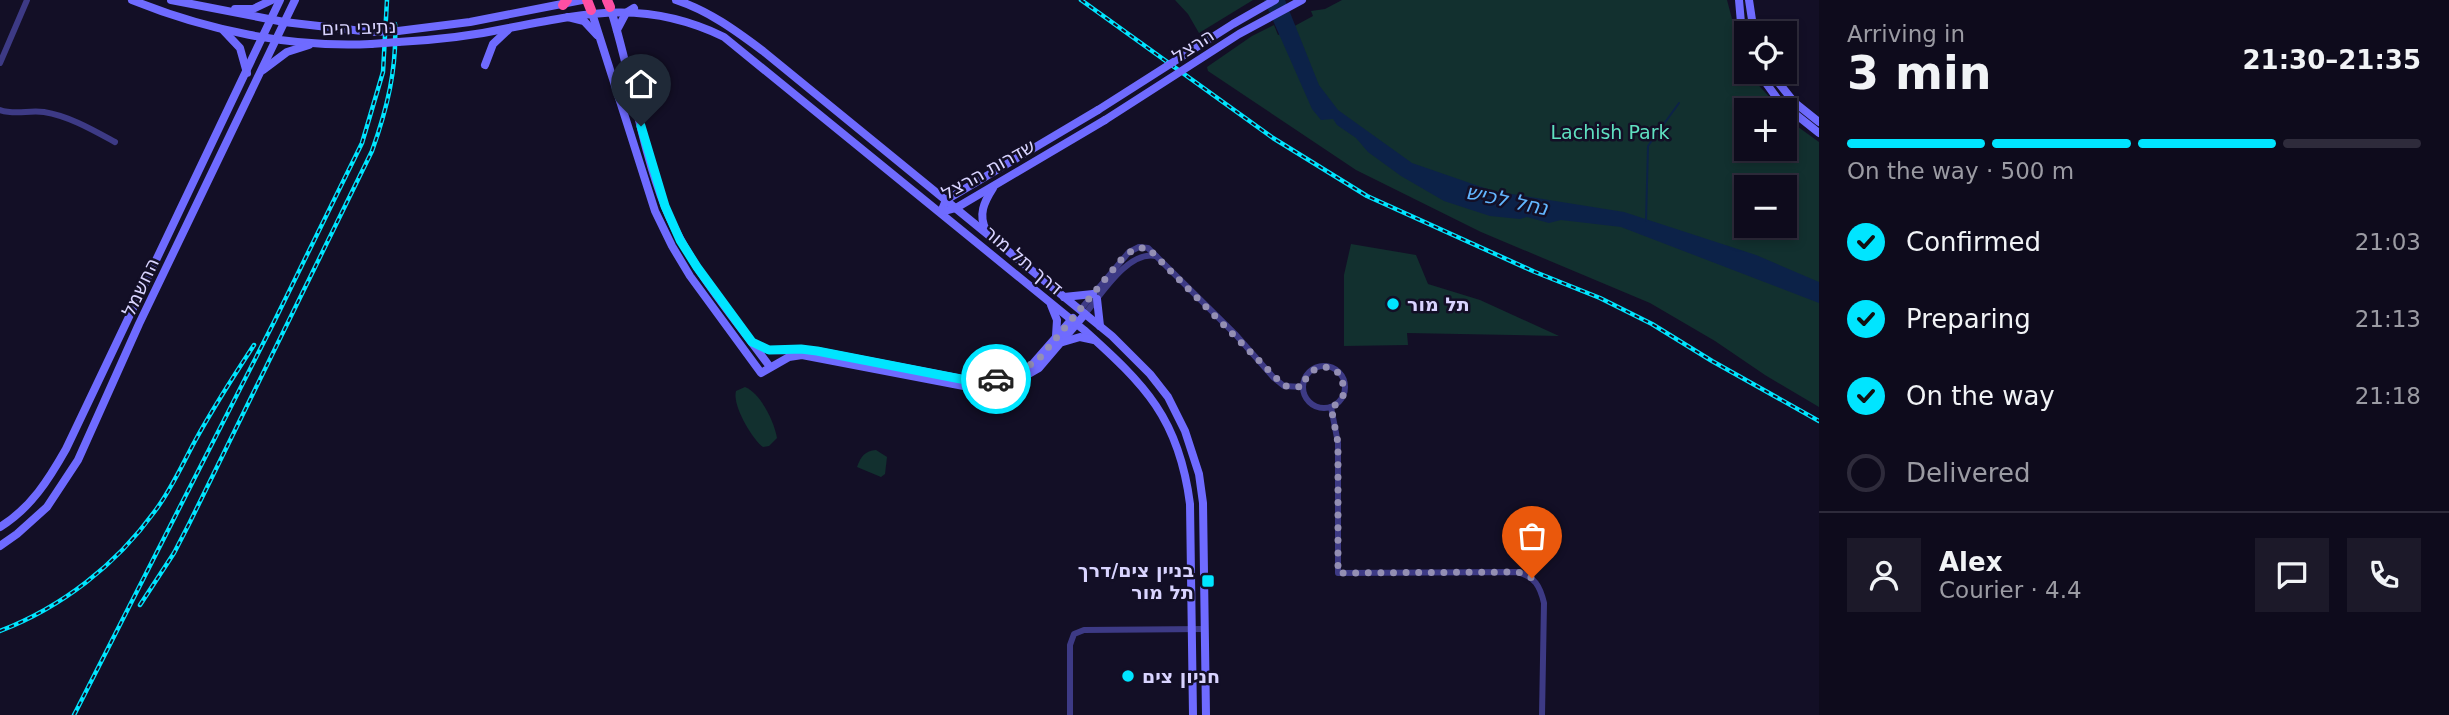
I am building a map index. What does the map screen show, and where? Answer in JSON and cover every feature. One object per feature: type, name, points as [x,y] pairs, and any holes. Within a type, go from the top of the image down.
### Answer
[{"type":"street","points":[[0,63],[27,0]]},
{"type":"street","name":"נתיבי הים","points":[[132,0],[168,14],[221,28],[313,44],[371,44],[462,37],[558,17],[589,5]]},
{"type":"street","name":"נתיבי הים","points":[[171,0],[284,22],[371,32],[470,22],[582,0]]},
{"type":"street","points":[[215,9],[253,9],[271,0]]},
{"type":"street","name":"החשמל","points":[[0,527],[40,491],[66,449],[280,0]]},
{"type":"street","name":"החשמל","points":[[0,545],[35,519],[70,475],[295,0]]},
{"type":"street","name":"דרך תל מור","points":[[676,0],[709,14],[736,30],[1100,326],[1150,374],[1168,397],[1192,450],[1203,503],[1206,715]]},
{"type":"street","name":"הרצל","points":[[1098,110],[1275,0]]},
{"type":"street","name":"הרצל","points":[[1105,120],[1239,34],[1302,0]]},
{"type":"street","points":[[1739,0],[1741,21]]},
{"type":"street","points":[[1749,0],[1752,21]]},
{"type":"street","points":[[609,4],[665,206],[680,240],[768,364]]},
{"type":"street","points":[[589,5],[655,211],[672,246],[690,276],[759,370],[788,350]]},
{"type":"street","name":"דרך תל מור","points":[[589,5],[657,8],[709,27],[724,37],[942,212],[1074,322],[1133,376],[1156,404],[1179,454],[1190,504],[1193,715]]},
{"type":"street","points":[[617,30],[626,13],[636,6]]},
{"type":"street","points":[[558,17],[573,17],[584,21],[600,39]]},
{"type":"street","points":[[221,28],[240,48],[247,73]]},
{"type":"street","points":[[485,65],[493,44],[510,28]]},
{"type":"street","points":[[261,72],[287,52],[313,44]]},
{"type":"street","points":[[1766,84],[1779,102],[1819,133]]},
{"type":"street","points":[[1780,84],[1794,102],[1819,122]]},
{"type":"street","points":[[0,110],[47,113],[115,142]]},
{"type":"street","name":"שדרות הרצל","points":[[942,212],[946,200],[1098,110]]},
{"type":"street","name":"שדרות הרצל","points":[[942,212],[956,208],[1105,120]]},
{"type":"street","points":[[990,236],[981,216],[996,185]]},
{"type":"street","points":[[752,342],[769,350],[817,351],[978,382],[1006,377],[1038,360],[1134,259],[1143,255],[1158,256],[1274,378],[1284,386],[1303,387]]},
{"type":"street","points":[[1065,297],[1095,297]]},
{"type":"street","points":[[1095,297],[1100,326]]},
{"type":"street","points":[[768,364],[802,355],[969,387],[988,388],[1030,374],[1045,362],[1058,341],[1057,320],[1047,300]]},
{"type":"street","points":[[1058,341],[1080,337],[1096,341]]},
{"type":"street","points":[[1324,366],[1335,370],[1342,377],[1345,388],[1341,400],[1331,407],[1318,407],[1304,394],[1304,381],[1312,370],[1324,366]]},
{"type":"street","points":[[1331,407],[1338,443],[1338,573],[1518,572],[1532,578],[1541,590],[1544,603],[1542,715]]},
{"type":"street","points":[[1070,715],[1070,645],[1074,634],[1084,630],[1205,629]]},
{"type":"green space","points":[[1175,0],[1253,0],[1199,33],[1188,14]]},
{"type":"green space","name":"Lachish Park","points":[[1342,0],[1727,0],[1734,27],[1734,84],[1757,84],[1771,98],[1734,98],[1734,161],[1797,161],[1797,126],[1819,142],[1819,407],[1650,303],[1481,232],[1356,170],[1208,71],[1207,67],[1252,36],[1274,25],[1278,35],[1313,16],[1311,11],[1325,9]]},
{"type":"green space","points":[[1351,244],[1416,255],[1428,284],[1480,300],[1559,336],[1407,333],[1408,345],[1344,346],[1344,275]]},
{"type":"green space","points":[[745,387],[761,402],[773,424],[777,438],[769,446],[763,447],[759,443],[740,413],[736,391]]},
{"type":"green space","points":[[876,450],[887,457],[885,474],[881,477],[857,467],[864,455]]},
{"type":"water","name":"נחל לכיש","points":[[1264,0],[1285,0],[1319,85],[1338,110],[1412,163],[1493,191],[1624,212],[1756,255],[1819,282],[1819,303],[1621,227],[1490,216],[1444,201],[1401,176],[1368,152],[1333,119],[1321,120],[1312,109]]},
{"type":"waterway","points":[[1646,221],[1648,146],[1679,103]]},
{"type":"railway","points":[[74,715],[362,143],[383,72],[387,0]]},
{"type":"railway","points":[[1081,0],[1273,138],[1367,196],[1535,272],[1600,298],[1652,324],[1819,421]]},
{"type":"railway","points":[[140,605],[174,553],[189,524],[372,151],[390,89],[395,24]]},
{"type":"railway","points":[[0,631],[66,597],[105,566],[140,531],[166,495],[209,417],[254,345]]},
{"type":"way so far","points":[[996,379],[1015,374],[1038,360],[1121,260],[1139,247],[1148,248],[1284,386],[1303,387],[1312,370],[1324,366],[1342,377],[1344,394],[1337,404],[1331,407],[1338,433],[1338,573],[1518,572],[1532,578]]},
{"type":"place","name":"תל מור","points":[[1393,304]]},
{"type":"place","name":"בניין צים/דרך תל מור","points":[[1208,581]]},
{"type":"place","name":"חניון צים","points":[[1128,676]]},
{"type":"route","points":[[641,126],[665,206],[680,240],[752,342],[769,350],[817,351],[971,381],[996,379]]}]
